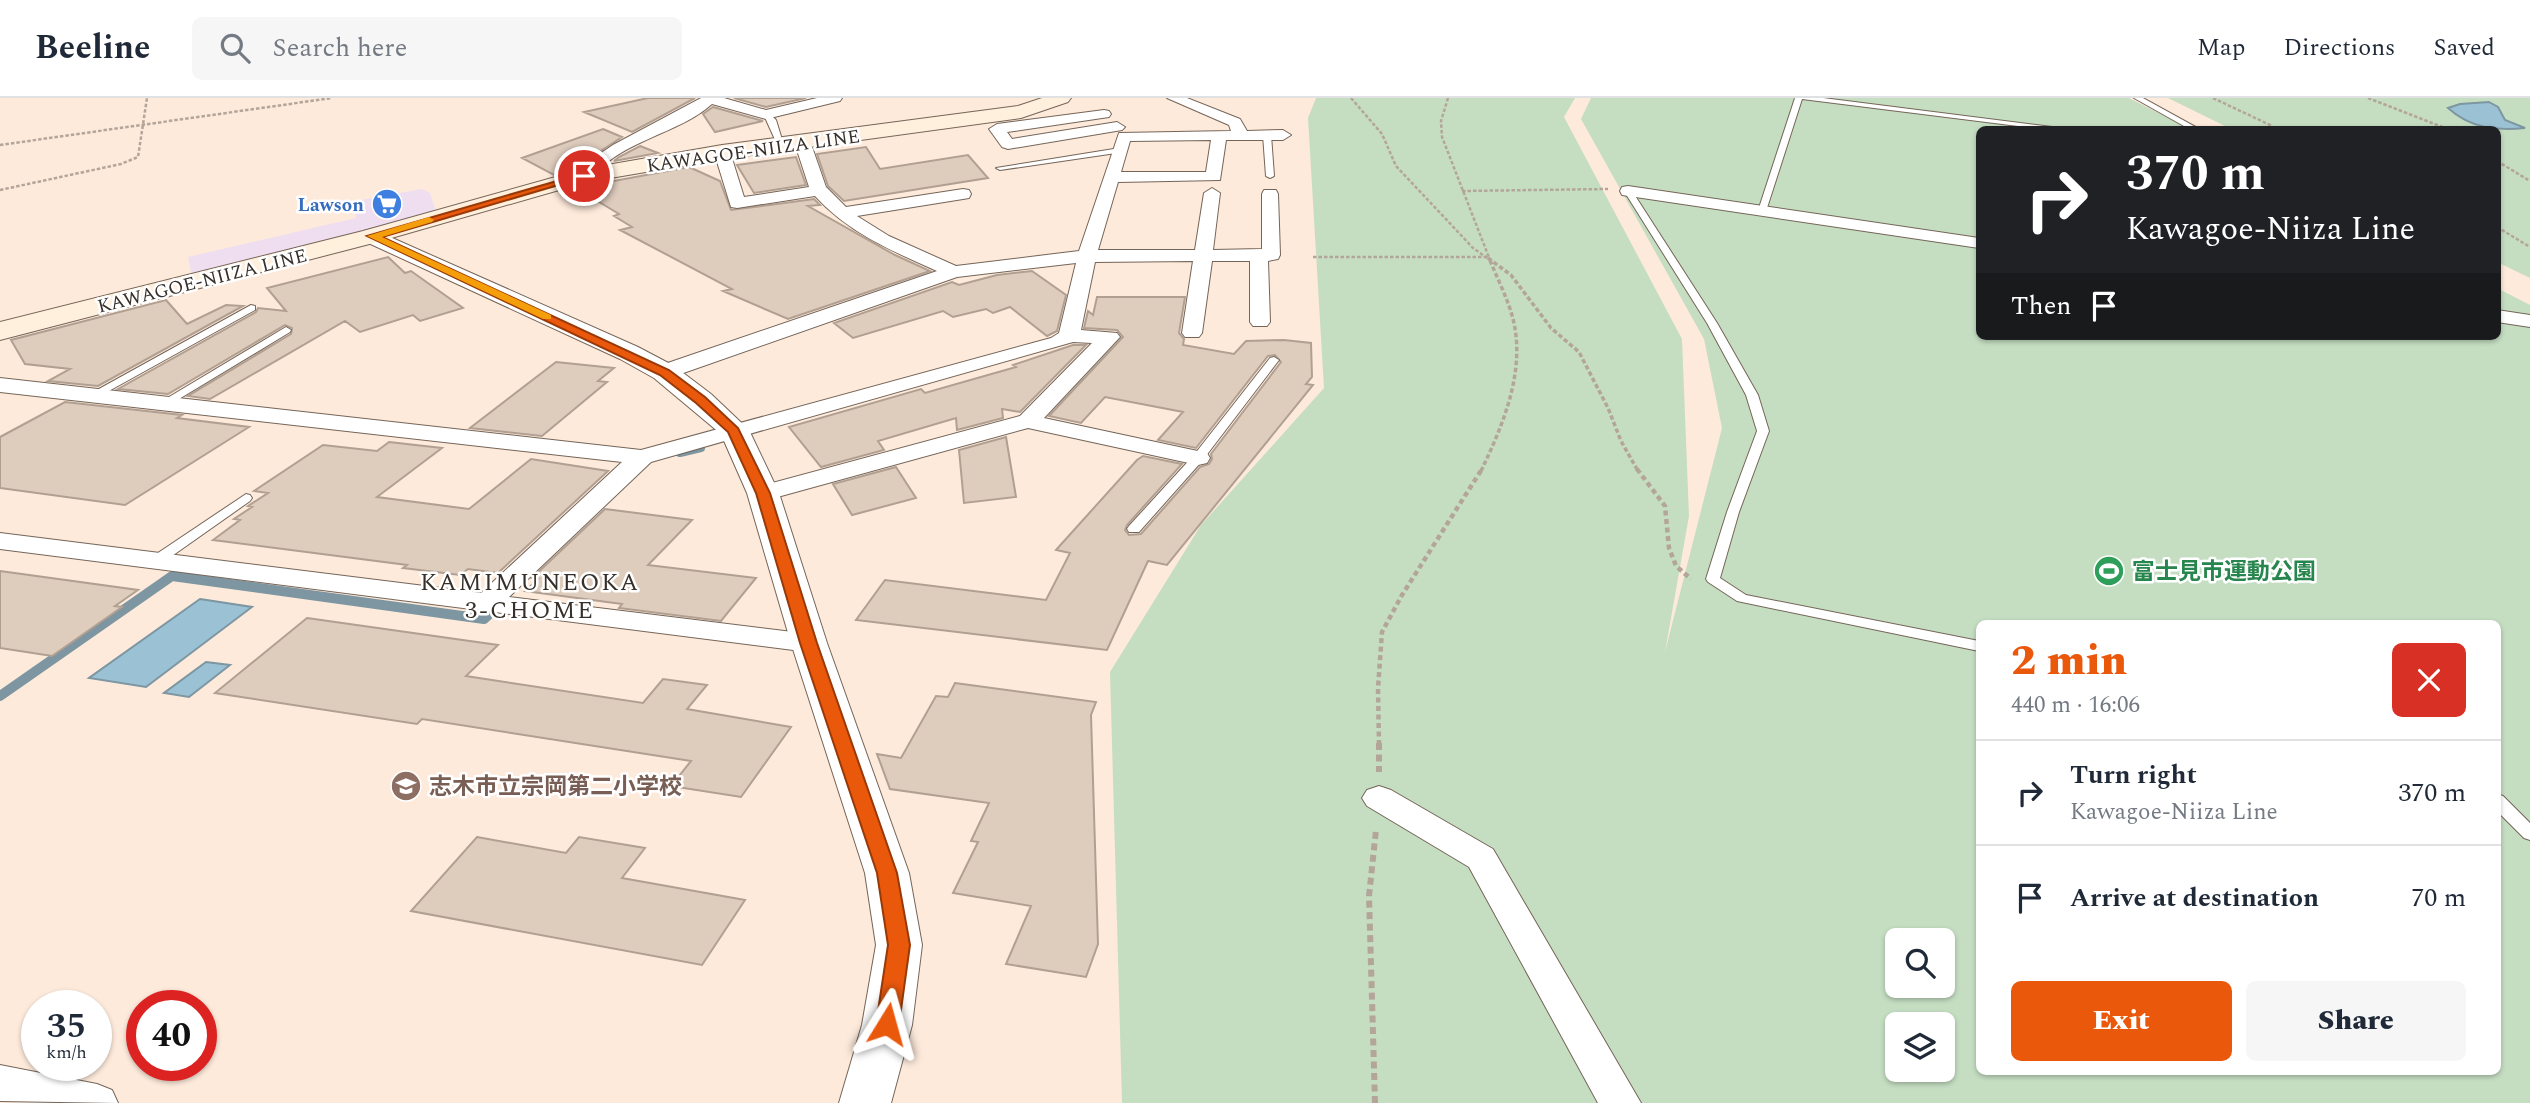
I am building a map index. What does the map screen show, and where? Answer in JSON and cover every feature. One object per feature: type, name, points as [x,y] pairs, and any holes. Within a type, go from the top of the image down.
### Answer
[{"type":"main road","name":"KAWAGOE-NIIZA LINE","points":[[0,331],[372,236],[584,176],[722,152],[997,116],[1057,100]]},
{"type":"street","points":[[584,176],[588,168],[610,154],[701,106],[710,98],[765,116],[835,98]]},
{"type":"street","points":[[1057,100],[1090,101],[1110,98]]},
{"type":"street","points":[[1174,98],[1235,122],[1241,135]]},
{"type":"street","points":[[1069,336],[1087,256],[1113,177],[1120,138],[1104,114],[1090,101]]},
{"type":"street","points":[[1104,114],[998,129],[1008,144],[1120,138],[1275,135]]},
{"type":"street","points":[[1113,177],[1214,177],[1219,135]]},
{"type":"street","points":[[792,143],[819,190],[863,229],[954,272]]},
{"type":"street","points":[[722,152],[737,202],[819,190]]},
{"type":"street","points":[[664,372],[954,272],[1087,256],[1271,255],[1270,185]]},
{"type":"street","points":[[1628,191],[1976,243]]},
{"type":"street","points":[[1192,333],[1212,193]]},
{"type":"street","points":[[843,213],[963,194]]},
{"type":"street","points":[[372,236],[629,353],[664,372],[734,430],[763,493],[808,643],[887,873],[899,945],[887,1024],[865,1103]]},
{"type":"street","points":[[1259,255],[1260,322]]},
{"type":"street","points":[[2501,317],[2530,321]]},
{"type":"street","points":[[0,325],[47,318]]},
{"type":"street","points":[[0,385],[642,457],[1045,345],[1069,336],[1110,337],[1028,421]]},
{"type":"street","points":[[763,493],[1028,421],[1198,458]]},
{"type":"street","points":[[485,604],[642,457]]},
{"type":"street","points":[[0,541],[808,643]]},
{"type":"street","points":[[1379,798],[1481,858],[1620,1103]]},
{"type":"street","points":[[0,1083],[97,1103]]},
{"type":"lane","points":[[1762,211],[1799,98]]},
{"type":"lane","points":[[1805,98],[2040,126]]},
{"type":"lane","points":[[2138,98],[2190,126]]},
{"type":"lane","points":[[765,116],[772,120],[792,143]]},
{"type":"lane","points":[[1270,185],[1275,135]]},
{"type":"lane","points":[[1000,168],[1120,138]]},
{"type":"lane","points":[[1628,191],[1712,323],[1752,395],[1763,431],[1733,512],[1713,579],[1742,598],[1976,645]]},
{"type":"lane","points":[[94,396],[251,308]]},
{"type":"lane","points":[[165,403],[286,330]]},
{"type":"lane","points":[[1134,529],[1198,458],[1274,360]]},
{"type":"lane","points":[[157,560],[246,498]]},
{"type":"lane","points":[[2501,804],[2530,834]]},
{"type":"path","points":[[0,190],[132,161],[138,157],[147,98]]},
{"type":"path","points":[[0,145],[332,98]]},
{"type":"path","points":[[1350,98],[1381,134],[1396,166],[1464,239],[1511,275],[1551,328],[1579,352],[1637,470],[1665,506],[1669,548],[1676,566],[1695,583],[1742,598]]},
{"type":"path","points":[[1375,1103],[1369,896],[1379,798],[1378,688],[1382,632],[1402,595],[1482,470],[1500,430],[1512,392],[1516,357],[1513,320],[1442,136],[1441,121],[1448,98]]},
{"type":"path","points":[[2213,98],[2271,126]]},
{"type":"path","points":[[2368,98],[2440,126]]},
{"type":"path","points":[[2501,163],[2530,181]]},
{"type":"path","points":[[1462,191],[1610,188]]},
{"type":"path","points":[[2501,229],[2530,247]]},
{"type":"path","points":[[1313,257],[1489,257]]},
{"type":"shaded area","points":[[422,189],[430,193],[436,212],[192,277],[188,257],[356,218],[355,201]]},
{"type":"green space","points":[[1316,98],[1575,98],[1564,117],[1682,339],[1689,516],[1665,652],[1722,428],[1704,339],[1581,119],[1591,98],[2129,98],[2184,126],[1976,126],[1976,340],[2501,340],[2501,290],[2530,305],[2530,1103],[1122,1103],[1110,672],[1201,525],[1324,388],[1308,118]]},
{"type":"green space","points":[[2168,98],[2530,98],[2530,278],[2501,264],[2501,126],[2225,126]]},
{"type":"water","points":[[2489,102],[2498,107],[2505,120],[2525,128],[2504,129],[2501,126],[2474,124],[2448,108],[2460,104]]},
{"type":"water","points":[[200,599],[252,607],[146,687],[89,678]]},
{"type":"water","points":[[206,662],[230,665],[189,697],[164,693]]},
{"type":"building","points":[[648,98],[695,98],[632,132],[584,112]]},
{"type":"building","points":[[734,98],[806,98],[766,107]]},
{"type":"building","points":[[713,107],[763,121],[715,132],[703,114]]},
{"type":"building","points":[[603,129],[622,137],[579,168],[554,175],[522,158]]},
{"type":"building","points":[[640,146],[658,153],[614,161],[619,157]]},
{"type":"building","points":[[866,147],[880,169],[968,155],[988,178],[844,201],[828,186],[817,154]]},
{"type":"building","points":[[796,157],[806,185],[754,193],[737,165]]},
{"type":"building","points":[[689,167],[720,181],[731,210],[814,199],[820,205],[808,206],[895,255],[930,271],[788,319],[723,291],[732,289],[620,230],[632,227],[614,216],[619,214],[576,188]]},
{"type":"building","points":[[388,257],[405,273],[411,271],[463,308],[420,321],[413,315],[360,332],[345,321],[210,399],[188,396],[291,334],[292,328],[285,325],[168,394],[118,389],[256,312],[258,308],[286,311],[267,288]]},
{"type":"building","points":[[1032,271],[1066,295],[1057,331],[1047,336],[1010,307],[993,313],[986,309],[953,317],[943,311],[853,338],[834,323],[952,282],[959,285],[997,275]]},
{"type":"building","points":[[1097,297],[1185,297],[1179,333],[1184,339],[1183,345],[1234,354],[1246,341],[1284,340],[1311,343],[1312,377],[1306,384],[1313,385],[1167,565],[1148,561],[1107,650],[856,620],[885,580],[1046,600],[1070,553],[1056,550],[1137,460],[1143,456],[1182,464],[1127,525],[1125,530],[1129,535],[1141,534],[1200,467],[1209,464],[1211,454],[1281,362],[1275,355],[1268,356],[1196,448],[1158,440],[1183,412],[1105,397],[1081,423],[1049,416],[1123,337],[1117,330],[1084,328],[1088,311],[1093,315]]},
{"type":"building","points":[[166,300],[187,324],[226,305],[243,306],[98,386],[48,381],[70,369],[25,364],[11,340]]},
{"type":"building","points":[[1073,345],[1086,345],[1020,412],[1002,409],[1003,418],[957,430],[956,418],[878,441],[884,450],[821,467],[789,427],[921,389],[925,393],[1016,367],[1013,365]]},
{"type":"building","points":[[556,362],[614,368],[598,381],[607,382],[542,436],[470,428]]},
{"type":"building","points":[[65,402],[182,415],[177,418],[249,427],[125,505],[0,488],[0,437]]},
{"type":"building","points":[[1006,437],[1016,497],[964,503],[959,450]]},
{"type":"building","points":[[389,442],[442,448],[377,497],[469,509],[531,459],[608,471],[498,573],[468,569],[460,575],[403,568],[407,565],[213,540],[240,520],[234,519],[252,507],[248,506],[268,493],[254,491],[323,445],[377,451]]},
{"type":"building","points":[[896,467],[916,498],[852,515],[833,484]]},
{"type":"building","points":[[605,509],[692,520],[648,565],[756,578],[721,621],[619,608],[622,604],[525,591],[538,579],[532,578]]},
{"type":"building","points":[[0,571],[138,590],[115,606],[122,607],[52,656],[0,648]]},
{"type":"building","points":[[307,618],[498,645],[466,676],[643,703],[663,679],[707,685],[687,709],[791,727],[741,797],[671,786],[691,761],[422,719],[417,724],[215,693]]},
{"type":"building","points":[[955,683],[1096,702],[1091,715],[1098,944],[1086,977],[1006,964],[1031,906],[953,893],[978,842],[971,841],[989,803],[890,789],[877,754],[901,758],[936,696],[948,697]]},
{"type":"building","points":[[477,837],[566,853],[579,837],[645,848],[622,878],[745,900],[702,965],[411,911]]},
{"type":"waterway","points":[[680,453],[701,448]]},
{"type":"waterway","points":[[0,696],[172,576],[484,619],[501,603]]},
{"type":"slow traffic","points":[[429,220],[372,236],[547,317]]},
{"type":"place","name":"Lawson","points":[[387,204]]},
{"type":"place","name":"富士見市運動公園","points":[[2109,571]]},
{"type":"place","name":"志木市立宗岡第二小学校","points":[[406,786]]},
{"type":"district","name":"KAMIMUNEOKA 3-CHOME","points":[[530,596]]},
{"type":"route","points":[[584,176],[372,236],[487,291],[629,353],[664,372],[734,430],[763,493],[808,643],[887,873],[899,945],[887,1024]]}]
